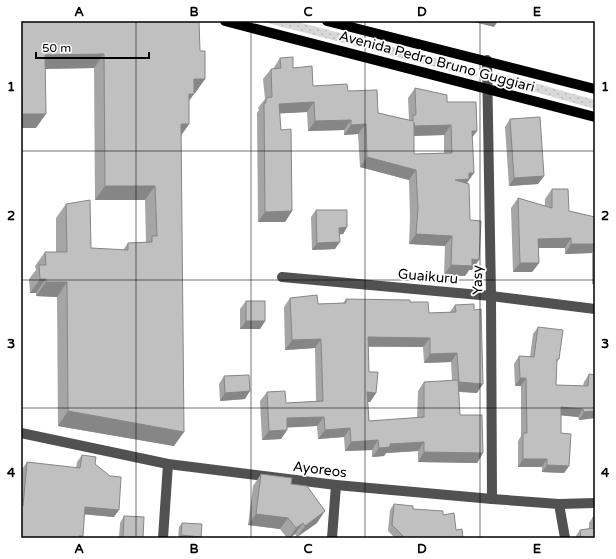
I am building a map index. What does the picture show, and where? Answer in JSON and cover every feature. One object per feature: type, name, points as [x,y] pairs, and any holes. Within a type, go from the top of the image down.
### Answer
[{"type":"main road","name":"Avenida Pedro Bruno Guggiari","points":[[225,21],[595,117]]},
{"type":"main road","name":"Avenida Pedro Bruno Guggiari","points":[[327,21],[487,60],[595,89]]},
{"type":"street","name":"Yasy","points":[[487,60],[486,88],[492,296],[492,499]]},
{"type":"street","name":"Guaikuru","points":[[282,276],[492,296],[595,310]]},
{"type":"street","name":"Ayoreos","points":[[21,433],[168,464],[336,485],[559,504],[595,503]]},
{"type":"street","points":[[163,538],[168,464]]},
{"type":"street","points":[[332,538],[336,485]]},
{"type":"street","points":[[559,504],[565,538]]},
{"type":"shaded area","points":[[260,21],[294,21],[476,69],[478,75],[474,77]]},
{"type":"shaded area","points":[[506,75],[595,100],[595,109],[501,82],[501,77]]},
{"type":"building","points":[[21,21],[199,21],[200,51],[205,51],[205,79],[194,79],[194,94],[189,94],[189,124],[181,124],[184,432],[68,411],[67,282],[46,282],[46,279],[40,279],[39,265],[46,265],[45,252],[67,252],[66,204],[90,200],[91,248],[128,250],[128,243],[152,242],[152,236],[157,236],[155,186],[105,186],[104,54],[45,55],[46,114],[22,114]]},
{"type":"building","points":[[293,57],[293,68],[312,66],[313,86],[347,84],[348,91],[377,90],[378,113],[413,121],[413,115],[416,115],[415,88],[447,95],[447,102],[476,102],[477,131],[472,131],[474,173],[469,173],[469,179],[455,180],[469,184],[470,220],[481,221],[479,260],[472,259],[472,266],[451,265],[452,236],[416,234],[418,208],[416,170],[367,157],[366,124],[351,125],[351,120],[315,121],[314,102],[279,104],[281,130],[291,129],[292,211],[265,212],[264,103],[266,103],[266,98],[272,97],[271,69],[281,68],[280,58]],"holes":[[[451,125],[452,153],[414,154],[414,126]]]},
{"type":"building","points":[[540,117],[544,176],[514,178],[510,119]]},
{"type":"building","points":[[552,189],[568,189],[569,211],[595,217],[595,244],[571,244],[571,238],[538,239],[539,263],[520,263],[518,198],[552,208]]},
{"type":"building","points":[[316,210],[347,210],[347,227],[339,228],[340,242],[317,243]]},
{"type":"building","points":[[317,295],[318,304],[346,303],[346,299],[410,300],[410,302],[428,302],[429,313],[456,312],[455,305],[474,304],[474,310],[481,309],[483,384],[459,382],[457,353],[430,354],[430,338],[368,337],[369,372],[378,372],[376,393],[367,392],[369,421],[424,417],[424,382],[458,380],[460,415],[482,415],[483,453],[424,452],[424,442],[390,444],[390,447],[379,448],[378,440],[351,442],[350,428],[325,430],[324,417],[287,418],[287,430],[269,431],[267,392],[285,391],[286,403],[323,401],[321,339],[292,340],[290,298]]},
{"type":"building","points":[[246,301],[265,301],[265,321],[246,321]]},
{"type":"building","points":[[538,327],[563,330],[559,359],[557,359],[556,385],[588,386],[589,374],[595,375],[595,411],[584,412],[583,409],[561,407],[561,433],[571,434],[569,466],[547,465],[547,459],[523,459],[523,433],[527,433],[526,378],[520,378],[519,356],[534,357]]},
{"type":"building","points":[[249,375],[250,391],[225,393],[224,376]]},
{"type":"building","points":[[82,455],[96,457],[95,464],[110,476],[121,477],[119,510],[85,507],[83,536],[79,536],[79,538],[21,538],[21,505],[23,506],[27,462],[80,468]]},
{"type":"building","points":[[261,474],[292,478],[291,484],[307,486],[325,511],[305,526],[303,523],[296,528],[288,518],[256,514]]},
{"type":"building","points":[[394,504],[413,506],[413,509],[443,511],[443,515],[454,513],[456,530],[462,529],[463,538],[401,538],[403,536],[392,525]]},
{"type":"building","points":[[124,516],[144,517],[143,538],[123,538]]},
{"type":"building","points":[[593,517],[595,517],[595,538],[581,538],[580,530],[594,528]]},
{"type":"building","points":[[182,523],[202,524],[201,537],[181,535]]}]
